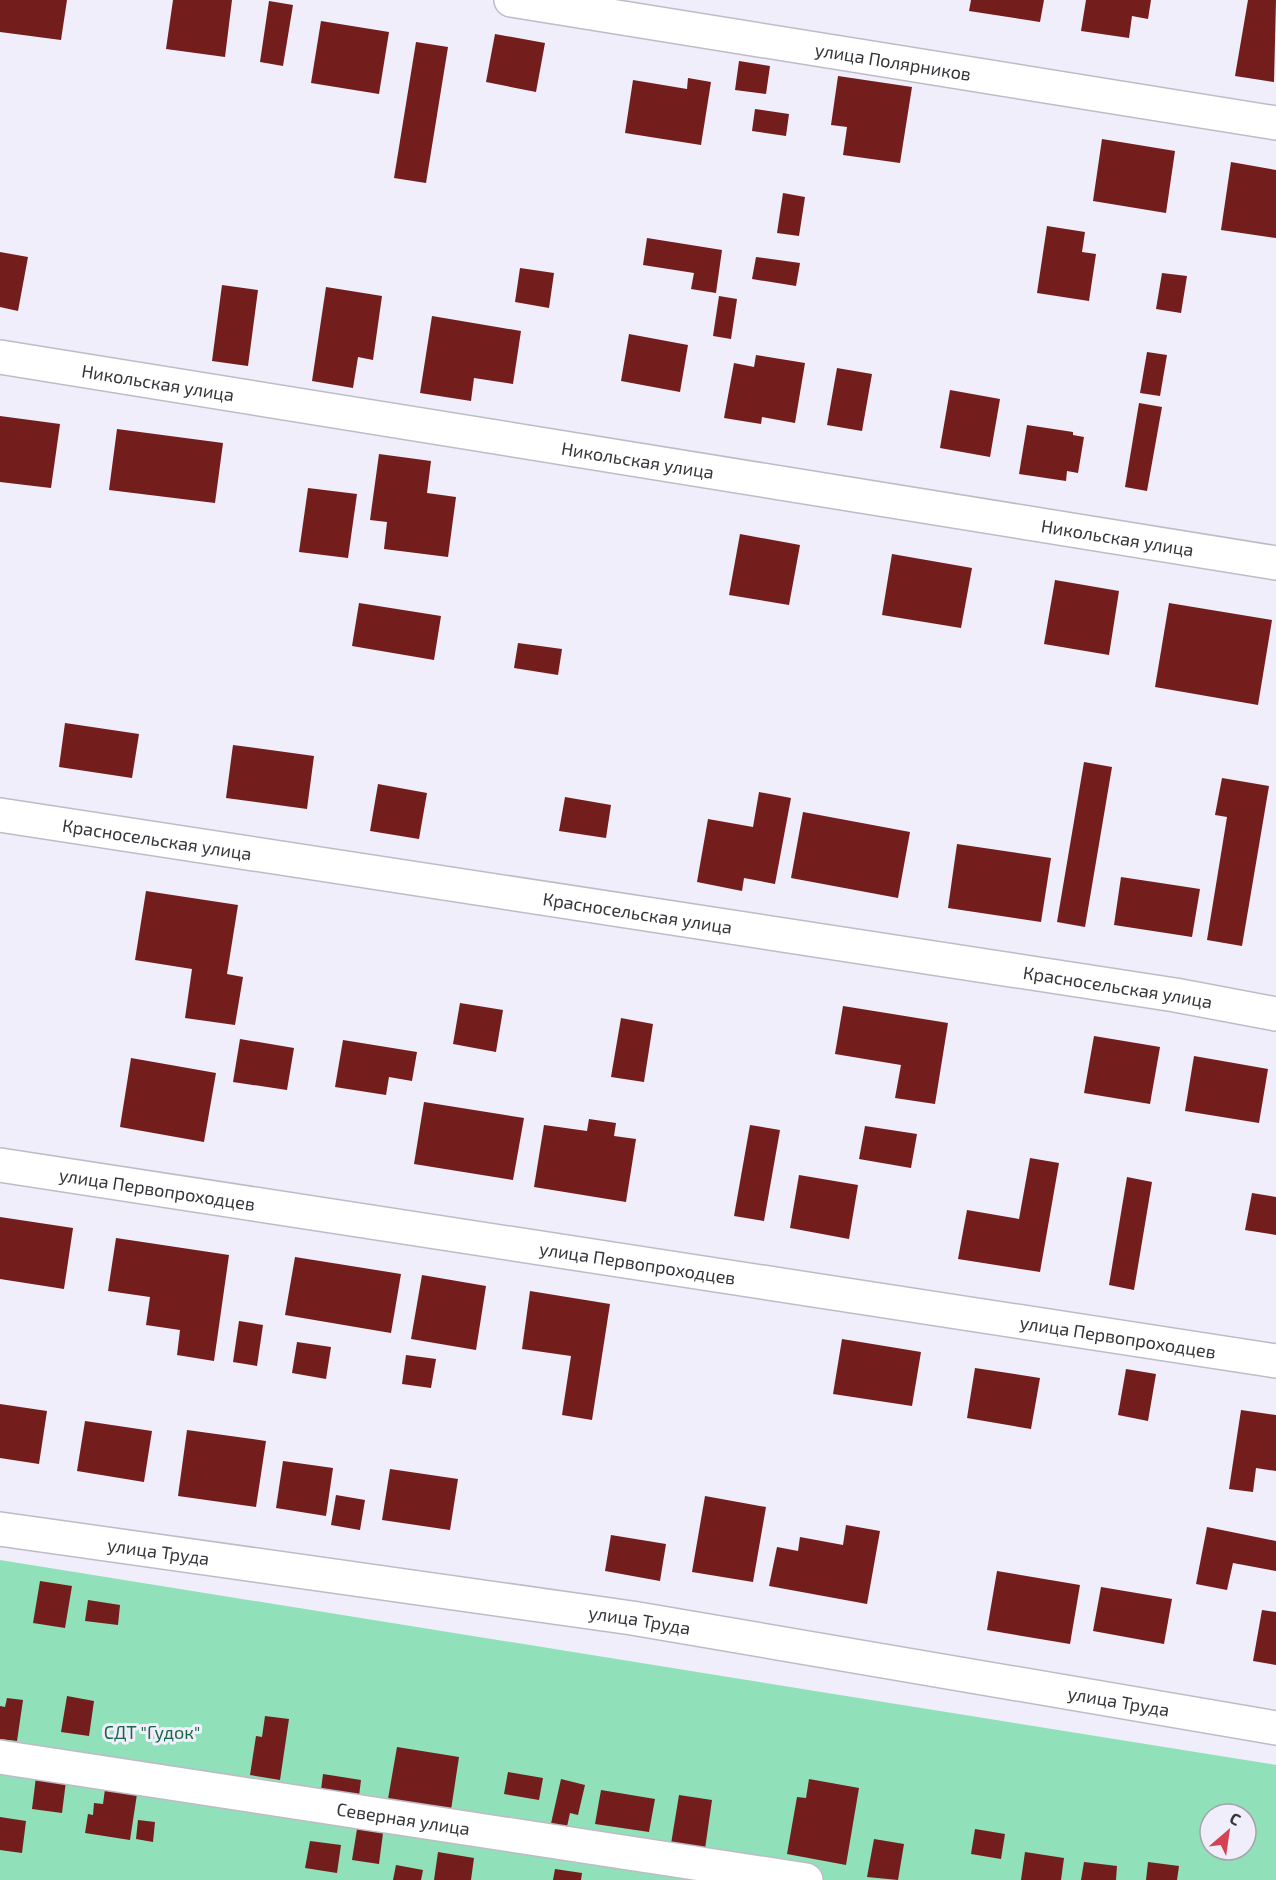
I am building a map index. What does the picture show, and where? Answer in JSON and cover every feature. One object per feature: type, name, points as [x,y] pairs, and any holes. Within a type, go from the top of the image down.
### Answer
[{"type":"street","name":"улица Полярников","points":[[511,0],[1276,123]]},
{"type":"street","name":"Никольская улица","points":[[0,357],[1276,563]]},
{"type":"street","name":"Красносельская улица","points":[[0,815],[1175,995],[1276,1014]]},
{"type":"street","name":"улица Первопроходцев","points":[[0,1165],[1276,1361]]},
{"type":"street","name":"улица Труда","points":[[0,1529],[632,1618],[1276,1728]]},
{"type":"street","name":"Северная улица","points":[[0,1757],[806,1880]]},
{"type":"green space","name":"СДТ \"Гудок\"","points":[[0,1560],[1276,1765],[1276,1880],[0,1880]]},
{"type":"building","points":[[0,0],[67,0],[61,40],[0,32]]},
{"type":"building","points":[[173,0],[232,0],[225,57],[166,49]]},
{"type":"building","points":[[971,0],[1044,0],[1040,22],[969,11]]},
{"type":"building","points":[[1086,0],[1151,0],[1148,19],[1132,16],[1129,38],[1081,31]]},
{"type":"building","points":[[1248,0],[1276,0],[1274,82],[1235,76]]},
{"type":"building","points":[[269,1],[293,5],[283,66],[260,62]]},
{"type":"building","points":[[321,21],[389,32],[379,94],[311,83]]},
{"type":"building","points":[[495,34],[545,43],[536,92],[486,82]]},
{"type":"building","points":[[416,42],[448,47],[426,183],[394,178]]},
{"type":"building","points":[[739,61],[770,66],[766,94],[735,90]]},
{"type":"building","points":[[838,76],[912,87],[900,163],[843,155],[847,127],[831,125]]},
{"type":"building","points":[[688,78],[711,82],[701,145],[625,133],[633,80],[687,89]]},
{"type":"building","points":[[755,109],[789,114],[786,136],[752,131]]},
{"type":"building","points":[[1102,139],[1175,151],[1166,213],[1093,201]]},
{"type":"building","points":[[1231,162],[1276,170],[1276,238],[1221,230]]},
{"type":"building","points":[[783,193],[805,197],[799,236],[777,233]]},
{"type":"building","points":[[1047,226],[1085,232],[1082,252],[1096,254],[1089,301],[1037,293]]},
{"type":"building","points":[[647,238],[722,250],[716,293],[691,289],[694,273],[643,265]]},
{"type":"building","points":[[0,252],[28,257],[18,311],[0,307]]},
{"type":"building","points":[[756,257],[800,263],[796,286],[752,279]]},
{"type":"building","points":[[520,268],[554,273],[549,308],[515,302]]},
{"type":"building","points":[[1162,273],[1187,276],[1181,313],[1156,309]]},
{"type":"building","points":[[222,285],[258,290],[248,366],[212,361]]},
{"type":"building","points":[[326,287],[382,296],[373,360],[358,357],[353,388],[312,381]]},
{"type":"building","points":[[719,296],[737,299],[731,339],[713,336]]},
{"type":"building","points":[[432,316],[521,331],[513,384],[474,378],[471,401],[420,393]]},
{"type":"building","points":[[629,334],[688,345],[680,392],[621,381]]},
{"type":"building","points":[[1147,352],[1167,355],[1160,396],[1140,393]]},
{"type":"building","points":[[756,355],[805,363],[795,423],[762,417],[761,424],[724,418],[734,363],[754,367]]},
{"type":"building","points":[[837,368],[872,374],[862,431],[827,425]]},
{"type":"building","points":[[950,390],[1000,399],[990,457],[940,448]]},
{"type":"building","points":[[1139,403],[1162,407],[1147,491],[1125,487]]},
{"type":"building","points":[[0,416],[60,424],[51,488],[0,482]]},
{"type":"building","points":[[1027,425],[1073,432],[1073,435],[1084,437],[1078,473],[1067,471],[1066,481],[1019,474]]},
{"type":"building","points":[[117,429],[223,443],[215,503],[109,490]]},
{"type":"building","points":[[379,454],[431,461],[427,493],[456,497],[448,557],[384,549],[387,522],[370,520]]},
{"type":"building","points":[[308,488],[357,494],[348,558],[299,552]]},
{"type":"building","points":[[740,534],[800,545],[789,605],[729,595]]},
{"type":"building","points":[[892,554],[972,568],[961,628],[882,615]]},
{"type":"building","points":[[1055,580],[1119,591],[1109,655],[1044,644]]},
{"type":"building","points":[[359,603],[441,616],[434,660],[352,646]]},
{"type":"building","points":[[1169,603],[1272,620],[1258,705],[1155,687]]},
{"type":"building","points":[[518,643],[562,649],[558,675],[514,668]]},
{"type":"building","points":[[65,723],[139,734],[132,778],[59,767]]},
{"type":"building","points":[[233,745],[314,756],[307,809],[226,798]]},
{"type":"building","points":[[1084,762],[1112,767],[1085,927],[1057,922]]},
{"type":"building","points":[[1222,778],[1269,786],[1242,946],[1207,940],[1227,817],[1215,815]]},
{"type":"building","points":[[378,784],[427,793],[419,839],[370,831]]},
{"type":"building","points":[[759,792],[791,798],[775,884],[744,878],[742,891],[697,882],[708,819],[753,827]]},
{"type":"building","points":[[565,797],[611,805],[606,838],[559,831]]},
{"type":"building","points":[[803,812],[910,832],[898,898],[791,878]]},
{"type":"building","points":[[957,844],[1051,858],[1041,922],[948,908]]},
{"type":"building","points":[[1121,877],[1200,889],[1192,937],[1114,925]]},
{"type":"building","points":[[146,891],[238,905],[227,974],[243,977],[235,1025],[185,1018],[192,969],[135,960]]},
{"type":"building","points":[[460,1003],[503,1010],[496,1052],[453,1044]]},
{"type":"building","points":[[843,1006],[948,1023],[935,1104],[895,1098],[901,1065],[835,1054]]},
{"type":"building","points":[[621,1018],[653,1024],[644,1082],[611,1077]]},
{"type":"building","points":[[1094,1036],[1160,1047],[1150,1104],[1084,1093]]},
{"type":"building","points":[[240,1039],[294,1048],[287,1090],[233,1082]]},
{"type":"building","points":[[343,1040],[417,1052],[412,1081],[389,1077],[386,1095],[335,1087]]},
{"type":"building","points":[[1194,1056],[1268,1069],[1259,1123],[1185,1111]]},
{"type":"building","points":[[131,1058],[216,1073],[204,1142],[120,1127]]},
{"type":"building","points":[[424,1102],[524,1118],[513,1180],[414,1164]]},
{"type":"building","points":[[589,1119],[616,1123],[614,1136],[636,1139],[626,1202],[534,1187],[544,1125],[587,1131]]},
{"type":"building","points":[[750,1125],[780,1130],[764,1221],[734,1216]]},
{"type":"building","points":[[865,1126],[917,1134],[911,1168],[859,1159]]},
{"type":"building","points":[[1030,1158],[1059,1163],[1040,1272],[958,1259],[967,1210],[1019,1219]]},
{"type":"building","points":[[799,1175],[858,1185],[849,1239],[790,1228]]},
{"type":"building","points":[[1127,1177],[1152,1182],[1134,1290],[1109,1285]]},
{"type":"building","points":[[1252,1193],[1276,1197],[1276,1235],[1245,1230]]},
{"type":"building","points":[[0,1217],[73,1228],[64,1289],[0,1279]]},
{"type":"building","points":[[116,1238],[229,1255],[214,1361],[177,1355],[180,1330],[146,1325],[150,1297],[108,1291]]},
{"type":"building","points":[[295,1257],[401,1274],[391,1333],[285,1315]]},
{"type":"building","points":[[422,1275],[486,1286],[476,1350],[411,1339]]},
{"type":"building","points":[[530,1291],[610,1304],[592,1420],[562,1415],[571,1356],[522,1349]]},
{"type":"building","points":[[239,1321],[263,1325],[257,1366],[233,1362]]},
{"type":"building","points":[[842,1339],[921,1352],[912,1406],[833,1394]]},
{"type":"building","points":[[297,1342],[331,1347],[326,1379],[292,1373]]},
{"type":"building","points":[[406,1355],[436,1359],[431,1388],[402,1384]]},
{"type":"building","points":[[975,1368],[1040,1378],[1031,1429],[967,1418]]},
{"type":"building","points":[[1126,1369],[1156,1374],[1148,1421],[1118,1415]]},
{"type":"building","points":[[0,1404],[47,1411],[39,1464],[0,1458]]},
{"type":"building","points":[[1241,1410],[1276,1415],[1276,1471],[1256,1468],[1253,1492],[1229,1489]]},
{"type":"building","points":[[85,1421],[152,1431],[144,1482],[77,1471]]},
{"type":"building","points":[[187,1430],[266,1441],[256,1507],[178,1496]]},
{"type":"building","points":[[283,1461],[333,1468],[326,1516],[276,1508]]},
{"type":"building","points":[[390,1469],[458,1479],[450,1530],[382,1520]]},
{"type":"building","points":[[336,1495],[365,1500],[360,1530],[331,1525]]},
{"type":"building","points":[[705,1496],[766,1507],[753,1582],[692,1572]]},
{"type":"building","points":[[846,1525],[880,1531],[867,1604],[769,1586],[777,1547],[798,1551],[800,1537],[843,1545]]},
{"type":"building","points":[[1207,1527],[1276,1541],[1276,1571],[1233,1563],[1227,1590],[1196,1584]]},
{"type":"building","points":[[611,1535],[666,1544],[660,1581],[605,1571]]},
{"type":"building","points":[[997,1571],[1080,1585],[1070,1644],[987,1630]]},
{"type":"building","points":[[40,1581],[72,1586],[65,1628],[33,1623]]},
{"type":"building","points":[[1101,1587],[1172,1599],[1164,1644],[1093,1631]]},
{"type":"building","points":[[88,1600],[120,1605],[118,1625],[85,1621]]},
{"type":"building","points":[[1262,1610],[1276,1612],[1276,1665],[1253,1661]]},
{"type":"building","points":[[67,1696],[94,1701],[89,1736],[61,1732]]},
{"type":"building","points":[[7,1698],[23,1700],[17,1741],[0,1739],[0,1706],[5,1707]]},
{"type":"building","points":[[265,1716],[289,1719],[280,1780],[250,1775],[256,1736],[262,1737]]},
{"type":"building","points":[[397,1747],[459,1757],[451,1810],[388,1799]]},
{"type":"building","points":[[508,1772],[543,1778],[539,1800],[504,1794]]},
{"type":"building","points":[[323,1774],[361,1780],[359,1796],[321,1790]]},
{"type":"building","points":[[36,1777],[66,1781],[62,1813],[32,1809]]},
{"type":"building","points":[[561,1779],[585,1785],[578,1815],[570,1813],[566,1831],[550,1828]]},
{"type":"building","points":[[809,1779],[859,1788],[846,1865],[787,1854],[797,1797],[806,1798]]},
{"type":"building","points":[[105,1789],[137,1794],[130,1840],[85,1833],[88,1814],[93,1815],[94,1803],[103,1804]]},
{"type":"building","points":[[601,1790],[655,1799],[649,1832],[595,1824]]},
{"type":"building","points":[[679,1795],[712,1800],[705,1849],[671,1844]]},
{"type":"building","points":[[0,1817],[26,1821],[22,1853],[0,1850]]},
{"type":"building","points":[[138,1820],[155,1822],[153,1842],[136,1839]]},
{"type":"building","points":[[357,1829],[383,1833],[379,1864],[352,1860]]},
{"type":"building","points":[[975,1829],[1005,1834],[1001,1859],[971,1854]]},
{"type":"building","points":[[874,1839],[904,1844],[898,1880],[867,1877]]},
{"type":"building","points":[[310,1841],[341,1845],[337,1873],[305,1868]]},
{"type":"building","points":[[438,1852],[474,1858],[471,1880],[434,1880]]},
{"type":"building","points":[[1025,1852],[1064,1858],[1061,1880],[1021,1880]]},
{"type":"building","points":[[1084,1862],[1117,1866],[1116,1880],[1081,1880]]},
{"type":"building","points":[[1148,1862],[1179,1866],[1177,1880],[1146,1880]]},
{"type":"building","points":[[396,1865],[423,1870],[421,1880],[393,1880]]},
{"type":"building","points":[[555,1869],[582,1873],[581,1880],[553,1880]]}]
